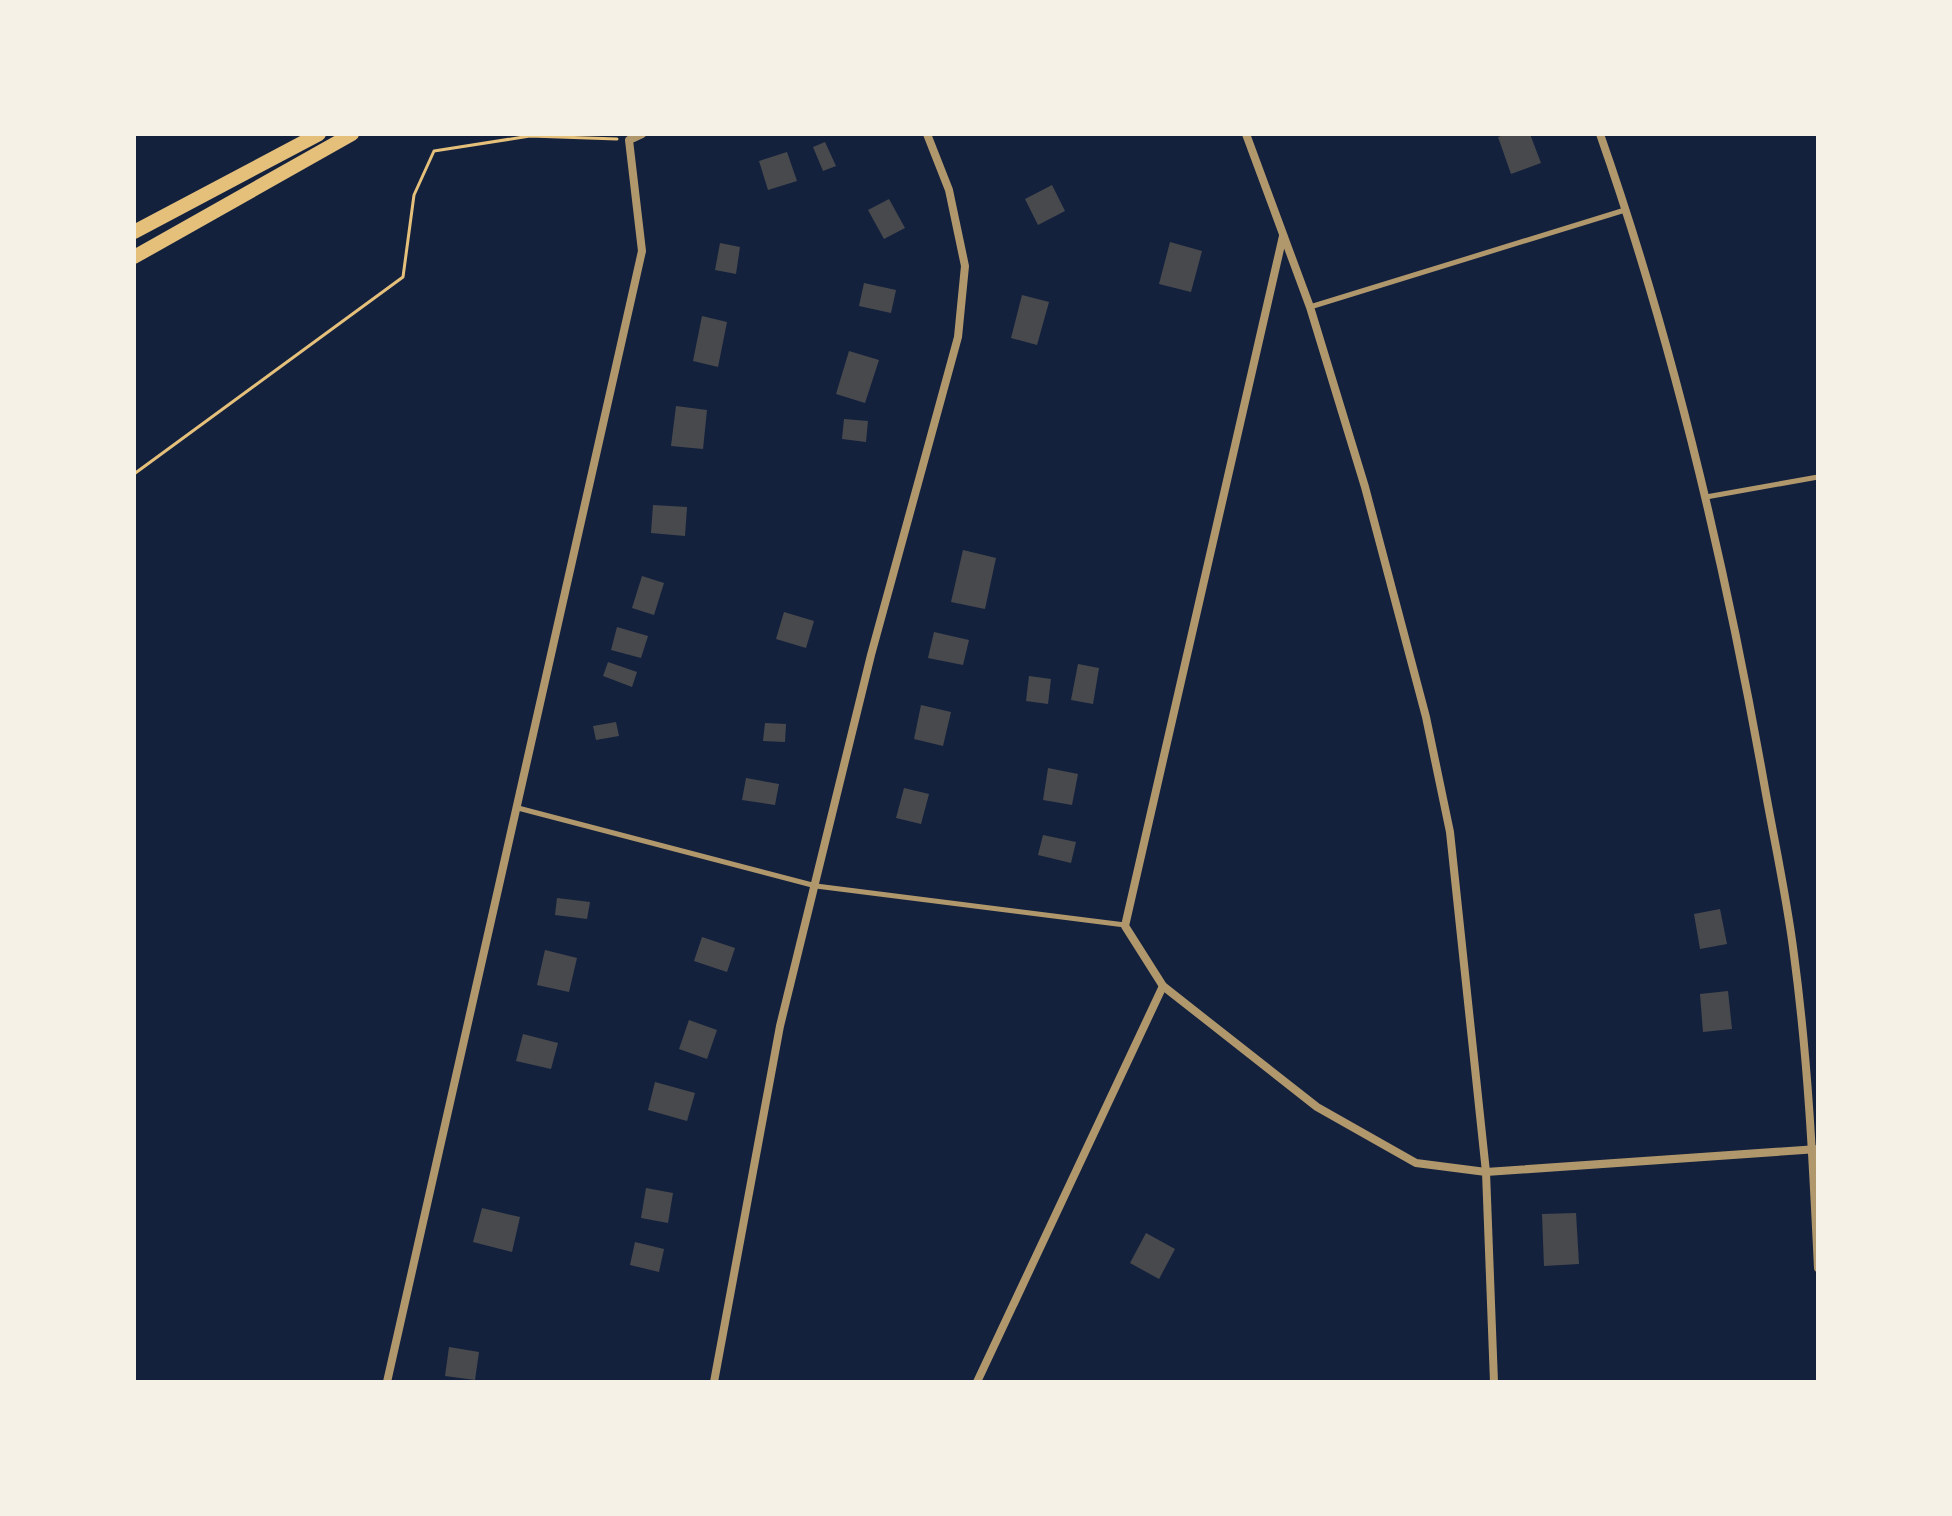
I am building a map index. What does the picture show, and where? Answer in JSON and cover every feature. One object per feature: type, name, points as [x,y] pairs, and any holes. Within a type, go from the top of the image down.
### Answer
[{"type":"main road","points":[[134,232],[319,134]]},
{"type":"main road","points":[[134,257],[352,134]]},
{"type":"street","points":[[387,1382],[642,251],[629,140],[642,134]]},
{"type":"street","points":[[714,1382],[780,1026],[871,655],[958,337],[965,266],[949,190],[927,134]]},
{"type":"street","points":[[1246,134],[1310,307],[1365,487],[1426,717],[1450,832],[1486,1172],[1494,1382]]},
{"type":"street","points":[[1600,134],[1656,306],[1706,497],[1742,658],[1794,955],[1815,1150],[1818,1268]]},
{"type":"street","points":[[1283,236],[1125,926],[1163,986],[1317,1107],[1416,1163],[1486,1172],[1815,1150]]},
{"type":"street","points":[[977,1382],[1163,986]]},
{"type":"lane","points":[[1310,307],[1626,209]]},
{"type":"lane","points":[[1706,497],[1818,477]]},
{"type":"lane","points":[[518,808],[816,886],[1125,926]]},
{"type":"path","points":[[134,474],[403,277],[414,195],[434,151],[530,136],[629,140]]},
{"type":"building","points":[[1530,134],[1541,163],[1511,174],[1498,137]]},
{"type":"building","points":[[825,142],[836,166],[823,171],[813,147]]},
{"type":"building","points":[[787,152],[797,181],[768,190],[759,161]]},
{"type":"building","points":[[1052,185],[1065,211],[1038,225],[1025,199]]},
{"type":"building","points":[[889,199],[905,228],[884,239],[868,210]]},
{"type":"building","points":[[1170,242],[1202,251],[1191,292],[1159,284]]},
{"type":"building","points":[[720,243],[740,247],[736,274],[715,270]]},
{"type":"building","points":[[864,283],[896,290],[891,313],[859,306]]},
{"type":"building","points":[[1022,295],[1049,302],[1037,345],[1011,338]]},
{"type":"building","points":[[702,316],[727,322],[718,367],[693,361]]},
{"type":"building","points":[[849,351],[879,360],[865,403],[836,394]]},
{"type":"building","points":[[676,406],[707,410],[703,449],[671,446]]},
{"type":"building","points":[[844,419],[868,421],[866,442],[842,439]]},
{"type":"building","points":[[653,505],[687,507],[685,536],[651,533]]},
{"type":"building","points":[[963,550],[996,558],[985,609],[951,602]]},
{"type":"building","points":[[642,576],[664,583],[654,615],[632,608]]},
{"type":"building","points":[[784,612],[814,621],[806,648],[776,639]]},
{"type":"building","points":[[617,627],[648,636],[641,658],[611,650]]},
{"type":"building","points":[[934,632],[969,640],[963,665],[928,658]]},
{"type":"building","points":[[608,662],[637,672],[632,687],[603,676]]},
{"type":"building","points":[[1078,664],[1099,668],[1093,704],[1071,700]]},
{"type":"building","points":[[1029,676],[1051,679],[1048,704],[1026,701]]},
{"type":"building","points":[[921,705],[951,712],[943,746],[914,739]]},
{"type":"building","points":[[616,722],[619,736],[596,740],[593,726]]},
{"type":"building","points":[[765,723],[786,724],[785,742],[763,741]]},
{"type":"building","points":[[1048,768],[1078,774],[1072,805],[1043,800]]},
{"type":"building","points":[[746,778],[779,784],[775,805],[742,800]]},
{"type":"building","points":[[904,788],[929,794],[921,824],[896,818]]},
{"type":"building","points":[[1043,835],[1076,842],[1071,863],[1038,855]]},
{"type":"building","points":[[557,898],[590,902],[587,919],[555,915]]},
{"type":"building","points":[[1720,909],[1727,944],[1700,949],[1694,914]]},
{"type":"building","points":[[702,937],[735,948],[727,972],[694,961]]},
{"type":"building","points":[[545,950],[577,958],[569,992],[537,985]]},
{"type":"building","points":[[1728,991],[1732,1029],[1703,1032],[1700,994]]},
{"type":"building","points":[[689,1020],[717,1030],[707,1059],[679,1049]]},
{"type":"building","points":[[523,1034],[558,1043],[551,1069],[516,1061]]},
{"type":"building","points":[[655,1082],[695,1093],[687,1121],[648,1110]]},
{"type":"building","points":[[646,1188],[673,1193],[668,1223],[641,1218]]},
{"type":"building","points":[[482,1208],[520,1217],[512,1252],[473,1242]]},
{"type":"building","points":[[1576,1213],[1579,1264],[1544,1266],[1542,1214]]},
{"type":"building","points":[[1146,1233],[1175,1249],[1159,1279],[1130,1263]]},
{"type":"building","points":[[635,1242],[664,1249],[659,1272],[630,1265]]},
{"type":"building","points":[[449,1347],[479,1352],[475,1380],[445,1376]]}]
